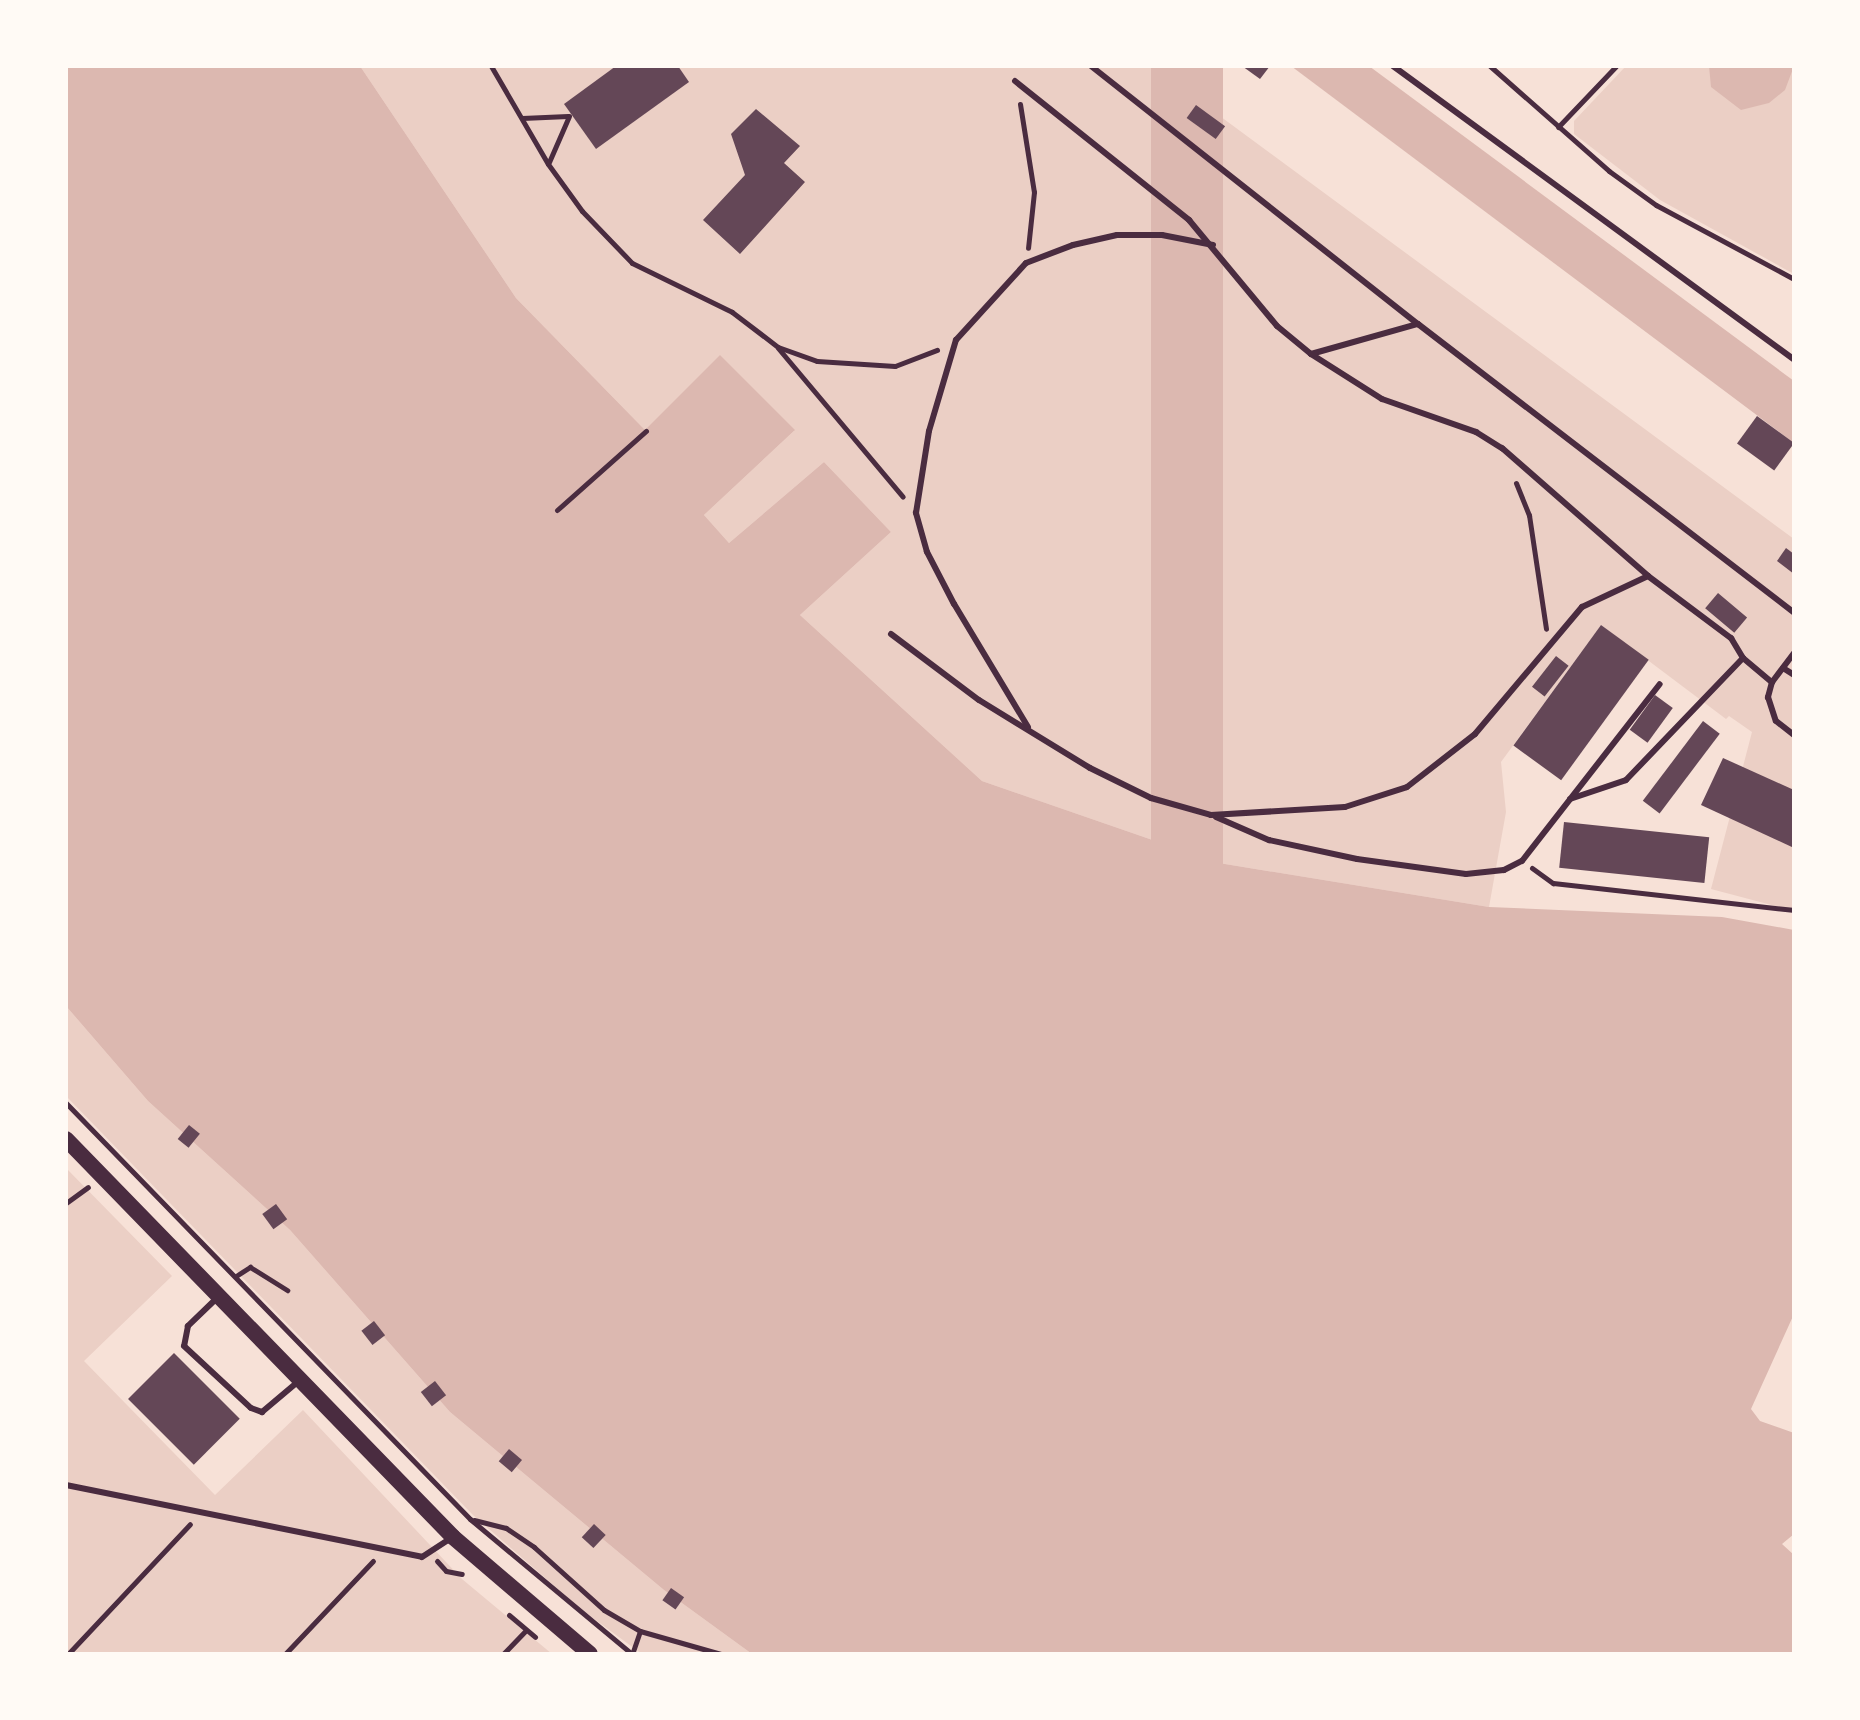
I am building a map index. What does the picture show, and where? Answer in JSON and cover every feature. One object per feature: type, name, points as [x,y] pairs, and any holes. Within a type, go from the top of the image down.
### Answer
[{"type":"main road","points":[[66,1139],[453,1537],[590,1654]]},
{"type":"lane","points":[[1091,66],[1418,324],[1794,613]]},
{"type":"lane","points":[[1393,66],[1794,359]]},
{"type":"lane","points":[[1015,81],[1214,246],[1277,326],[1311,354],[1382,399],[1476,432],[1502,448],[1648,576],[1731,638],[1743,658],[1772,682]]},
{"type":"lane","points":[[1030,730],[954,604],[927,552],[916,513],[929,431],[956,340],[1026,263],[1117,235],[1162,235],[1214,246]]},
{"type":"lane","points":[[1311,354],[1418,324]]},
{"type":"lane","points":[[1211,815],[1345,807],[1407,787],[1475,734],[1582,607],[1648,576]]},
{"type":"lane","points":[[891,634],[979,700],[1151,798],[1211,815],[1269,840],[1357,859],[1466,874],[1504,870],[1522,861],[1660,684]]},
{"type":"lane","points":[[1794,653],[1772,682],[1770,710],[1794,735]]},
{"type":"lane","points":[[1570,799],[1626,780],[1743,658]]},
{"type":"lane","points":[[1785,665],[1794,675]]},
{"type":"lane","points":[[218,1297],[188,1326],[184,1346],[251,1408],[262,1412],[300,1380]]},
{"type":"lane","points":[[66,1485],[384,1549],[432,1554],[453,1537]]},
{"type":"path","points":[[491,66],[548,164],[582,211],[632,263],[732,312],[778,347],[916,513]]},
{"type":"path","points":[[1490,66],[1558,127],[1656,205],[1794,279]]},
{"type":"path","points":[[1558,127],[1616,66]]},
{"type":"path","points":[[1015,81],[1033,168],[1026,263]]},
{"type":"path","points":[[522,118],[569,116],[548,164]]},
{"type":"path","points":[[778,347],[817,361],[895,366],[956,340]]},
{"type":"path","points":[[557,510],[646,431]]},
{"type":"path","points":[[1502,448],[1529,515],[1548,646]]},
{"type":"path","points":[[1522,861],[1553,883],[1794,910]]},
{"type":"path","points":[[66,1103],[470,1519],[632,1654],[640,1631]]},
{"type":"path","points":[[236,1276],[250,1267],[287,1290]]},
{"type":"path","points":[[68,1654],[202,1512]]},
{"type":"path","points":[[470,1519],[506,1528],[525,1540],[604,1610],[640,1631],[721,1654]]},
{"type":"path","points":[[285,1654],[384,1549]]},
{"type":"path","points":[[432,1554],[446,1571],[460,1573],[471,1582]]},
{"type":"path","points":[[503,1654],[526,1630]]},
{"type":"shaded area","points":[[66,66],[360,66],[516,298],[645,430],[720,355],[795,430],[704,515],[729,543],[824,462],[891,532],[800,615],[982,781],[1219,863],[1489,907],[1722,917],[1794,930],[1794,1314],[1751,1409],[1760,1421],[1794,1433],[1794,1534],[1782,1544],[1794,1555],[1794,1654],[752,1654],[664,1590],[450,1412],[290,1230],[148,1101],[66,1006]]},
{"type":"shaded area","points":[[360,66],[1152,66],[1794,539],[1794,911],[1711,889],[1752,732],[1729,716],[1726,719],[1601,625],[1501,762],[1506,812],[1489,907],[1219,863],[982,781],[800,615],[891,532],[824,462],[729,543],[704,515],[794,431],[646,431],[516,298]]},
{"type":"shaded area","points":[[1151,66],[1223,66],[1223,864],[1151,864]]},
{"type":"shaded area","points":[[1291,66],[1369,66],[1794,381],[1794,443]]},
{"type":"shaded area","points":[[1626,66],[1794,66],[1794,274],[1660,200],[1574,134],[1574,121]]},
{"type":"shaded area","points":[[1709,66],[1794,66],[1785,90],[1769,103],[1741,110],[1711,87]]},
{"type":"shaded area","points":[[66,1006],[148,1101],[290,1230],[450,1412],[664,1590],[752,1654],[642,1654],[582,1610],[473,1515],[66,1096]]},
{"type":"shaded area","points":[[66,1168],[172,1276],[84,1361],[215,1495],[303,1410],[462,1579],[552,1654],[66,1654]]},
{"type":"building","points":[[616,66],[678,66],[689,82],[596,149],[564,104]]},
{"type":"building","points":[[1242,66],[1270,66],[1260,79]]},
{"type":"building","points":[[1196,105],[1225,126],[1216,139],[1187,118]]},
{"type":"building","points":[[756,109],[800,146],[784,163],[805,182],[740,254],[703,220],[745,175],[731,134]]},
{"type":"building","points":[[1757,416],[1794,443],[1774,471],[1737,444]]},
{"type":"building","points":[[1786,548],[1794,554],[1794,574],[1777,561]]},
{"type":"building","points":[[1718,593],[1747,617],[1734,633],[1705,608]]},
{"type":"building","points":[[1601,625],[1649,660],[1561,780],[1513,746]]},
{"type":"building","points":[[1556,656],[1569,666],[1545,697],[1532,687]]},
{"type":"building","points":[[1655,695],[1673,708],[1648,743],[1630,730]]},
{"type":"building","points":[[1703,721],[1720,734],[1660,814],[1643,801]]},
{"type":"building","points":[[1723,758],[1794,790],[1794,848],[1701,805]]},
{"type":"building","points":[[1564,822],[1709,837],[1704,883],[1559,868]]},
{"type":"building","points":[[189,1125],[200,1134],[189,1148],[178,1139]]},
{"type":"building","points":[[276,1204],[287,1219],[273,1229],[262,1214]]},
{"type":"building","points":[[374,1321],[385,1335],[372,1345],[361,1331]]},
{"type":"building","points":[[174,1353],[240,1419],[194,1465],[128,1399]]},
{"type":"building","points":[[435,1381],[446,1395],[432,1406],[421,1392]]},
{"type":"building","points":[[509,1449],[522,1460],[512,1472],[499,1461]]},
{"type":"building","points":[[594,1524],[606,1535],[593,1548],[582,1537]]},
{"type":"building","points":[[671,1588],[684,1597],[676,1609],[662,1600]]}]
